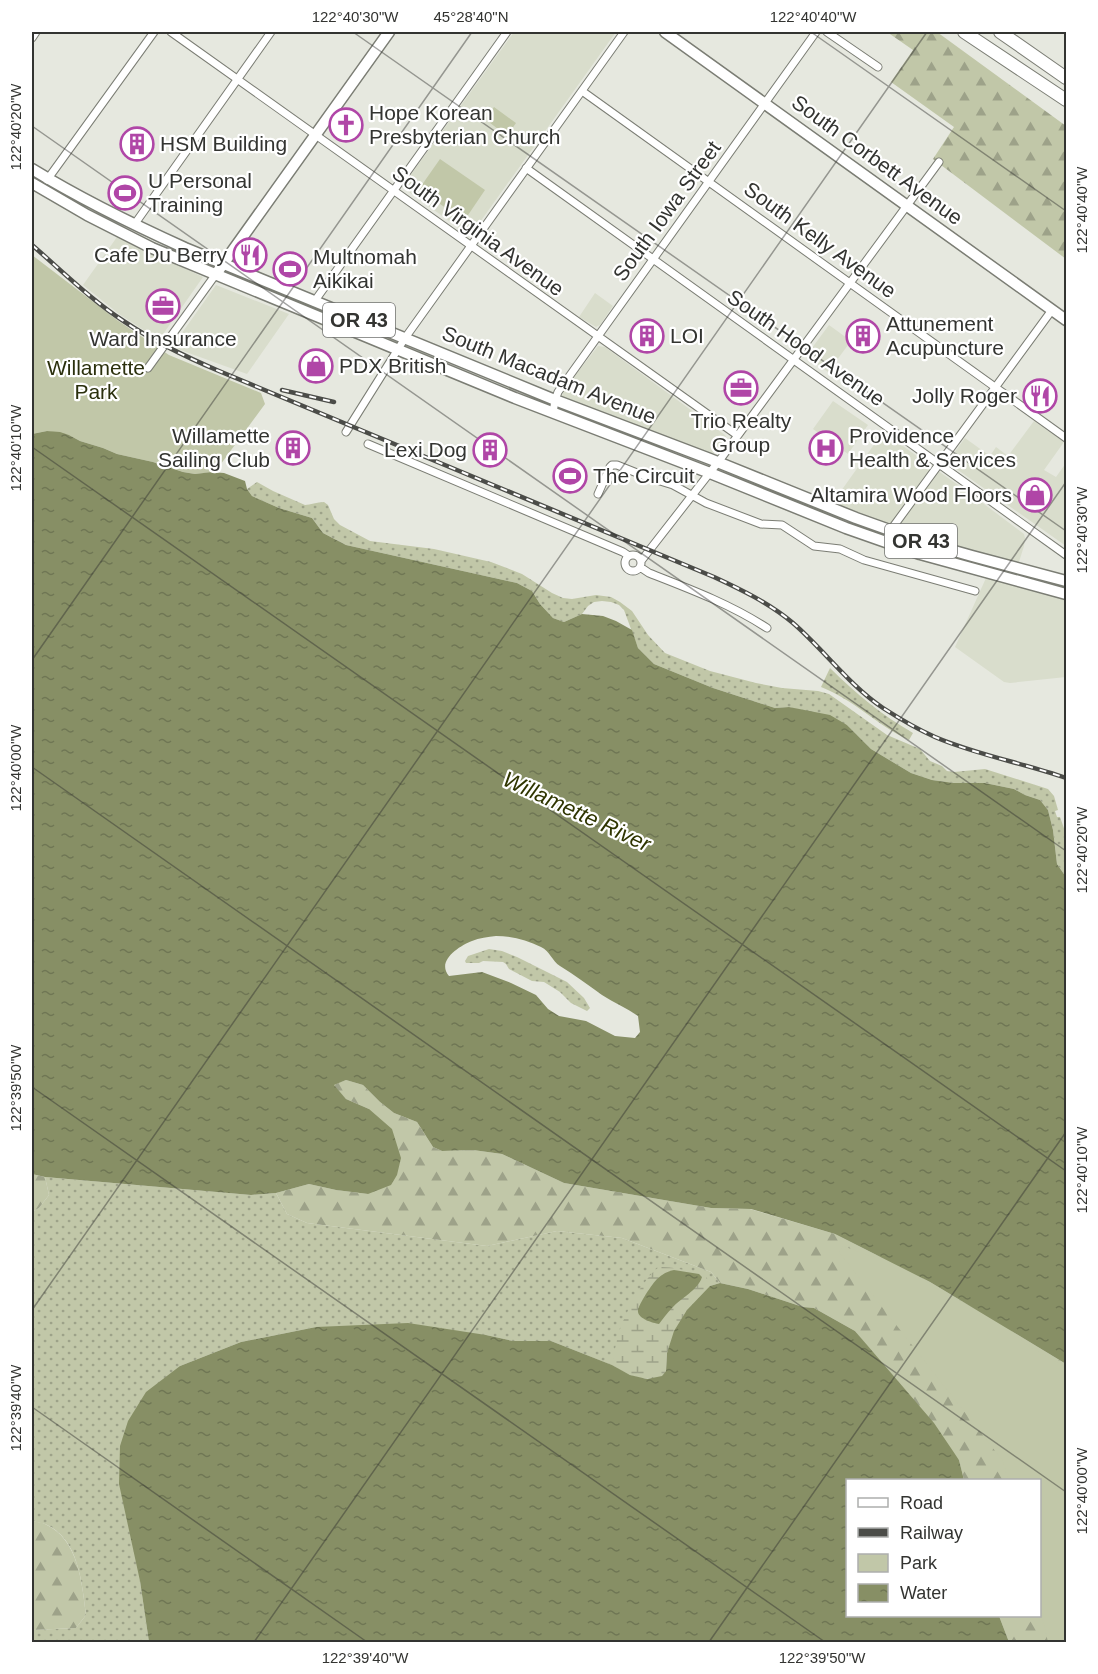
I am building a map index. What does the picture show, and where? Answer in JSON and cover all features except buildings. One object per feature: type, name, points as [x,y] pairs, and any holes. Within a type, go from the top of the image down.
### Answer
[{"type":"highway","points":[[964,32],[1066,100]]},
{"type":"highway","points":[[1000,32],[1066,78]]},
{"type":"main road","points":[[216,274],[389,32]]},
{"type":"main road","name":"South Corbett Avenue","points":[[665,32],[1066,320]]},
{"type":"main road","name":"South Macadam Avenue","points":[[32,169],[134,225],[314,302],[555,400],[890,531],[1066,581]]},
{"type":"main road","name":"South Macadam Avenue","points":[[36,186],[152,248],[811,515],[885,542],[1066,594]]},
{"type":"street","points":[[32,38],[36,32]]},
{"type":"street","points":[[36,186],[48,179],[154,32]]},
{"type":"street","name":"South Virginia Avenue","points":[[171,32],[737,435]]},
{"type":"street","points":[[134,225],[271,32]]},
{"type":"street","points":[[314,302],[507,32]]},
{"type":"street","points":[[346,432],[405,338],[624,32]]},
{"type":"street","name":"South Iowa Street","points":[[553,412],[558,392],[816,32]]},
{"type":"street","points":[[827,32],[878,67]]},
{"type":"street","name":"South Kelly Avenue","points":[[582,91],[1066,438]]},
{"type":"street","points":[[629,556],[626,561],[629,569],[636,570],[939,162]]},
{"type":"street","name":"South Hood Avenue","points":[[526,168],[1066,555]]},
{"type":"street","points":[[148,368],[216,274]]},
{"type":"street","points":[[885,542],[890,531],[1052,310]]},
{"type":"street","points":[[368,444],[629,556],[636,555],[649,573],[721,602],[748,615],[767,628]]},
{"type":"street","points":[[598,494],[609,470],[615,464],[673,485],[706,503],[760,524],[782,525],[814,546],[840,549],[864,560],[975,591]]},
{"type":"shaded area","points":[[514,32],[616,32],[470,236],[402,187]]},
{"type":"shaded area","points":[[117,237],[203,277],[159,340],[119,314],[83,285]]},
{"type":"shaded area","points":[[216,285],[289,314],[247,374],[172,347]]},
{"type":"shaded area","points":[[595,293],[613,306],[600,325],[596,327],[579,317]]},
{"type":"shaded area","points":[[829,325],[851,341],[828,372],[806,356]]},
{"type":"shaded area","points":[[598,346],[605,347],[725,435],[727,439],[716,453],[565,399],[562,396],[563,391]]},
{"type":"shaded area","points":[[833,401],[868,425],[848,454],[813,429]]},
{"type":"shaded area","points":[[1034,421],[1064,442],[1044,470],[1056,477],[1066,463],[1066,546],[948,463],[965,438],[990,456],[996,447],[1008,456]]},
{"type":"shaded area","points":[[883,432],[1024,534],[1024,546],[1018,565],[831,505]]},
{"type":"shaded area","points":[[986,578],[1066,600],[1066,677],[1004,682],[955,647]]},
{"type":"green space","points":[[887,32],[937,32],[1066,126],[1066,259],[933,159],[954,127],[891,82],[913,50]]},
{"type":"green space","points":[[494,107],[516,123],[507,136],[485,119]]},
{"type":"green space","points":[[440,159],[485,190],[464,221],[419,189]]},
{"type":"green space","name":"Willamette Park","points":[[32,255],[117,320],[169,355],[261,393],[265,404],[215,472],[195,474],[183,472],[117,454],[69,435],[47,431],[32,434]]},
{"type":"green space","points":[[257,482],[305,505],[324,502],[340,525],[370,541],[434,549],[491,562],[522,574],[563,598],[572,599],[596,595],[611,597],[632,611],[648,635],[665,653],[710,671],[756,683],[829,694],[887,735],[920,749],[930,761],[947,771],[985,769],[1048,789],[1054,796],[1058,810],[1055,811],[1057,817],[1060,817],[1066,834],[1066,877],[1057,864],[1048,810],[1040,800],[1014,789],[985,783],[932,780],[911,773],[871,749],[847,725],[789,707],[775,708],[713,688],[654,664],[638,648],[624,610],[611,602],[594,602],[582,614],[564,622],[553,618],[532,591],[517,583],[346,545],[323,533],[312,518],[279,508],[252,496],[247,489]]},
{"type":"green space","points":[[830,668],[870,703],[913,733],[909,740],[887,728],[844,698],[821,687]]},
{"type":"green space","points":[[489,949],[517,957],[567,982],[584,998],[590,1008],[587,1011],[571,1003],[560,992],[544,982],[532,981],[509,969],[503,962],[466,963],[468,956]]},
{"type":"green space","points":[[346,1080],[363,1085],[394,1113],[417,1122],[433,1147],[442,1151],[473,1150],[502,1154],[564,1183],[711,1208],[750,1209],[835,1234],[930,1282],[1066,1364],[1066,1642],[1009,1642],[999,1617],[1041,1617],[1041,1479],[964,1479],[959,1460],[855,1331],[814,1308],[803,1307],[748,1289],[720,1283],[711,1272],[622,1238],[557,1231],[487,1246],[307,1223],[287,1214],[276,1193],[309,1184],[368,1194],[369,1109],[346,1099],[333,1085]]},
{"type":"green space","points":[[32,1174],[45,1177],[49,1195],[39,1208],[32,1212]]},
{"type":"green space","points":[[45,1177],[251,1195],[276,1193],[287,1214],[307,1223],[487,1246],[557,1231],[622,1238],[711,1272],[720,1283],[710,1286],[647,1379],[551,1341],[513,1341],[486,1335],[316,1327],[241,1342],[180,1366],[140,1581],[149,1642],[32,1642],[32,1630],[76,1628],[86,1615],[80,1576],[72,1551],[56,1531],[45,1524],[32,1521],[32,1212],[39,1208],[49,1195]]},
{"type":"green space","points":[[843,1246],[870,1256],[892,1257],[909,1265],[931,1286],[1000,1321],[1028,1346],[1066,1368],[1066,1642],[1048,1642],[1041,1612],[1041,1479],[1008,1479],[1003,1461],[839,1252]]},
{"type":"green space","points":[[659,1267],[705,1273],[710,1286],[687,1310],[667,1353],[666,1371],[662,1377],[641,1378],[612,1365],[618,1336],[626,1315],[641,1288]]},
{"type":"green space","points":[[32,1521],[43,1523],[56,1531],[72,1551],[83,1590],[86,1615],[76,1628],[32,1630]]},
{"type":"water","name":"Willamette River","points":[[47,431],[60,432],[117,454],[183,472],[224,473],[245,481],[252,496],[279,508],[312,518],[323,533],[346,545],[517,583],[532,591],[553,618],[564,622],[582,614],[603,616],[616,621],[632,630],[638,648],[654,664],[713,688],[775,708],[789,707],[830,715],[847,725],[871,749],[911,773],[932,780],[985,783],[1014,789],[1040,800],[1048,810],[1057,864],[1066,877],[1066,1364],[930,1282],[835,1234],[751,1209],[711,1208],[564,1183],[502,1154],[473,1150],[442,1151],[433,1147],[417,1122],[394,1113],[363,1085],[346,1080],[334,1085],[346,1099],[369,1109],[392,1129],[401,1158],[397,1175],[391,1185],[368,1194],[309,1184],[276,1193],[251,1195],[32,1174],[32,434]],"holes":[[[496,936],[525,940],[544,949],[560,966],[638,1016],[640,1032],[635,1038],[615,1036],[586,1021],[559,1016],[548,1009],[536,995],[482,972],[449,976],[445,965],[456,950],[475,940]]]},
{"type":"water","points":[[674,1270],[699,1274],[702,1277],[697,1286],[672,1308],[659,1324],[644,1319],[638,1312],[652,1285],[659,1277]]},
{"type":"water","points":[[720,1283],[748,1289],[803,1307],[814,1308],[855,1331],[934,1423],[959,1460],[964,1479],[846,1479],[846,1617],[999,1617],[1009,1642],[149,1642],[140,1581],[119,1484],[120,1446],[128,1421],[146,1392],[180,1366],[241,1342],[316,1327],[408,1323],[513,1341],[551,1341],[612,1365],[630,1375],[647,1379],[662,1376],[666,1371],[667,1353],[674,1331],[687,1310],[710,1286]]},
{"type":"railway","points":[[32,245],[112,313],[171,349],[714,577],[755,597],[784,616],[859,689],[883,708],[909,724],[951,743],[1066,778]]},
{"type":"railway","points":[[282,390],[334,402]]},
{"type":"place","name":"Hope Korean Presbyterian Church","points":[[346,125]]},
{"type":"place","name":"HSM Building","points":[[137,144]]},
{"type":"place","name":"U Personal Training","points":[[125,193]]},
{"type":"place","name":"Cafe Du Berry","points":[[250,255]]},
{"type":"place","name":"Multnomah Aikikai","points":[[290,269]]},
{"type":"place","name":"Ward Insurance","points":[[163,306]]},
{"type":"place","name":"LOI","points":[[647,336]]},
{"type":"place","name":"Attunement Acupuncture","points":[[863,336]]},
{"type":"place","name":"PDX British","points":[[316,366]]},
{"type":"place","name":"Trio Realty Group","points":[[741,388]]},
{"type":"place","name":"Jolly Roger","points":[[1040,396]]},
{"type":"place","name":"Willamette Sailing Club","points":[[293,448]]},
{"type":"place","name":"Providence Health & Services","points":[[826,448]]},
{"type":"place","name":"Lexi Dog","points":[[490,450]]},
{"type":"place","name":"The Circuit","points":[[570,476]]},
{"type":"place","name":"Altamira Wood Floors","points":[[1035,495]]}]
